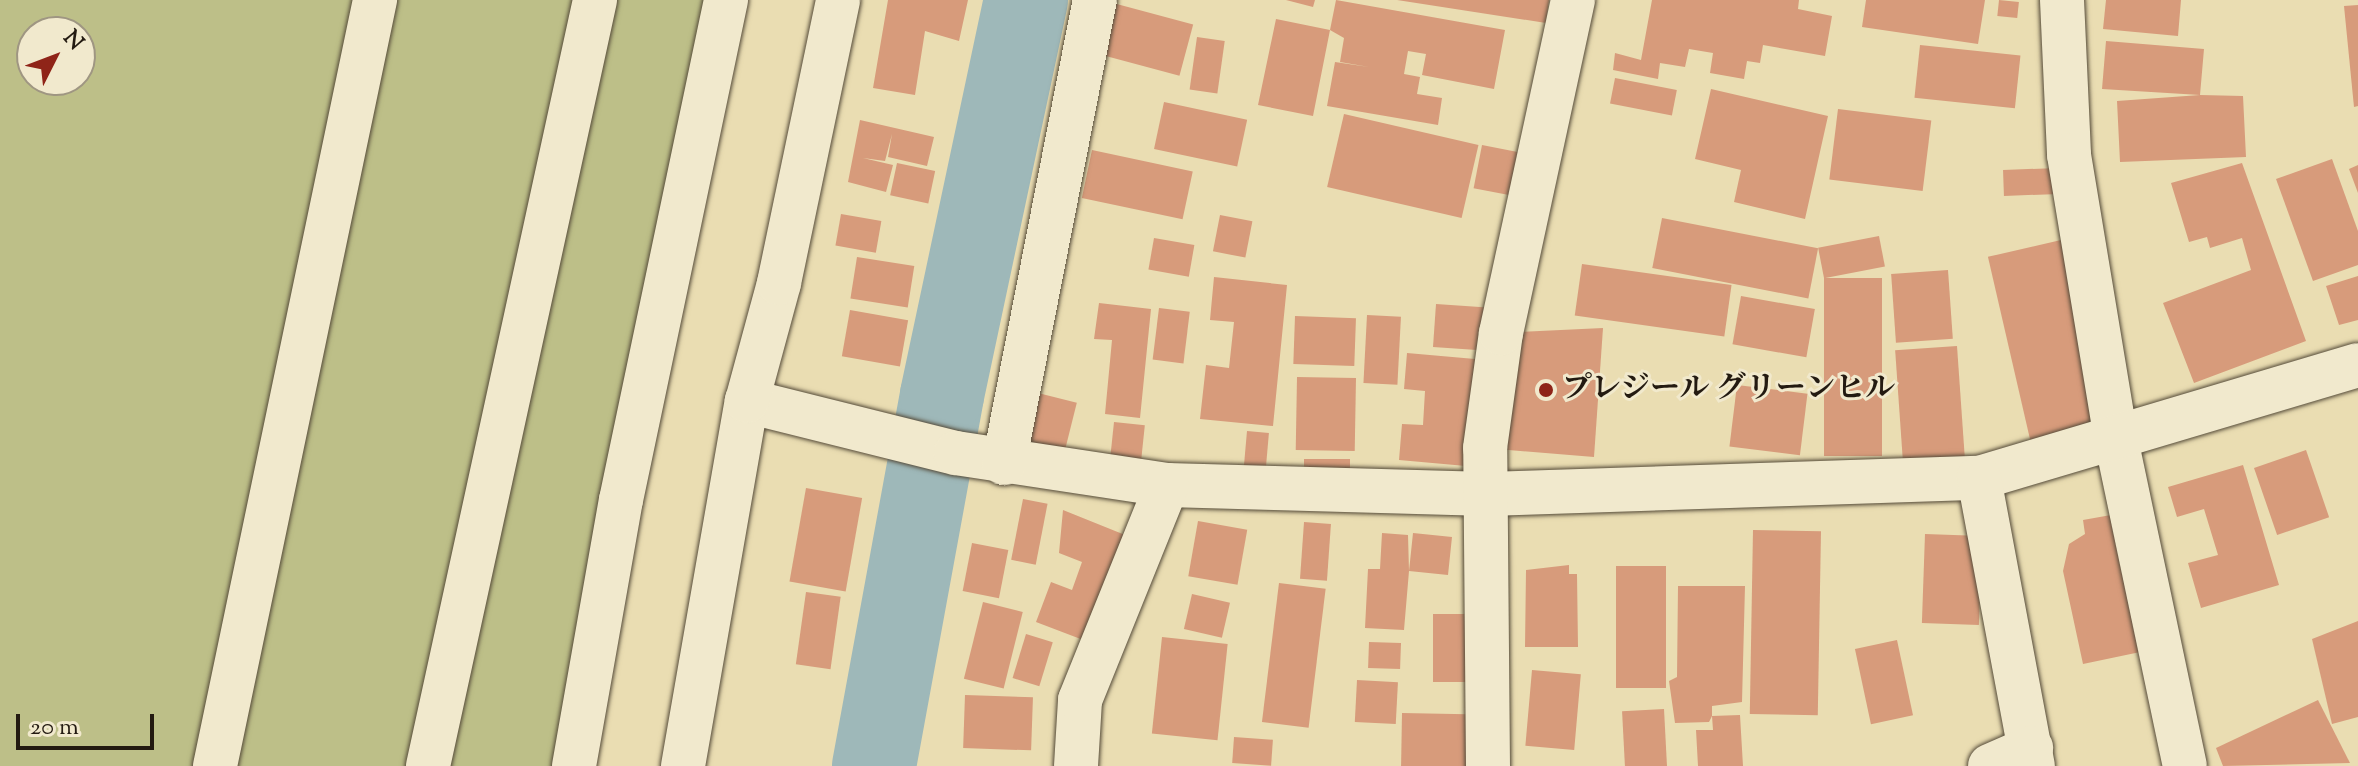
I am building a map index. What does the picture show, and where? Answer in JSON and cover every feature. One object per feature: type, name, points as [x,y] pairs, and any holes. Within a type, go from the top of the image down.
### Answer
[{"type":"street","points":[[215,766],[375,0]]},
{"type":"street","points":[[428,766],[595,0]]},
{"type":"street","points":[[574,766],[621,500],[726,0]]},
{"type":"street","points":[[683,766],[747,401],[779,283],[838,0]]},
{"type":"street","points":[[1004,463],[1095,0]]},
{"type":"street","points":[[1488,766],[1488,494],[1485,448],[1501,333],[1573,0]]},
{"type":"street","points":[[2062,0],[2069,155],[2116,439],[2185,766]]},
{"type":"street","points":[[747,401],[1004,463],[1167,485],[1488,494],[1979,478],[2358,365]]},
{"type":"street","points":[[1979,478],[2032,757],[1990,766]]},
{"type":"street","points":[[1076,766],[1080,700],[1167,485]]},
{"type":"green space","points":[[0,0],[714,0],[557,766],[0,766]]},
{"type":"building","points":[[888,0],[968,0],[959,41],[925,31],[915,95],[873,88]]},
{"type":"building","points":[[1286,0],[1315,0],[1313,7]]},
{"type":"building","points":[[1336,0],[1505,30],[1494,89],[1422,75],[1426,54],[1408,51],[1404,74],[1420,77],[1417,94],[1442,98],[1438,125],[1327,106],[1335,62],[1369,67],[1340,62],[1344,38],[1330,30]]},
{"type":"building","points":[[1397,0],[1549,0],[1546,23]]},
{"type":"building","points":[[1652,0],[1799,0],[1798,9],[1832,16],[1825,56],[1763,45],[1760,63],[1747,61],[1744,79],[1710,73],[1713,53],[1689,49],[1685,67],[1660,63],[1658,79],[1613,70],[1615,53],[1641,60]]},
{"type":"building","points":[[1866,0],[1985,0],[1978,44],[1862,27]]},
{"type":"building","points":[[1999,0],[2019,2],[2017,18],[1997,16]]},
{"type":"building","points":[[2106,0],[2181,0],[2178,36],[2103,29]]},
{"type":"building","points":[[1113,3],[1193,24],[1179,76],[1099,54]]},
{"type":"building","points":[[2358,5],[2358,106],[2354,107],[2344,6]]},
{"type":"building","points":[[1276,19],[1330,30],[1313,116],[1258,105]]},
{"type":"building","points":[[1197,37],[1225,41],[1217,93],[1190,89]]},
{"type":"building","points":[[2106,41],[2204,49],[2200,95],[2102,89]]},
{"type":"building","points":[[1920,45],[2020,56],[2015,108],[1914,98]]},
{"type":"building","points":[[1615,78],[1677,90],[1672,116],[1610,104]]},
{"type":"building","points":[[1711,89],[1828,116],[1805,219],[1734,202],[1741,170],[1695,159]]},
{"type":"building","points":[[2200,95],[2243,96],[2246,157],[2120,162],[2117,101]]},
{"type":"building","points":[[1164,102],[1247,120],[1237,167],[1154,149]]},
{"type":"building","points":[[1838,109],[1931,120],[1923,191],[1829,179]]},
{"type":"building","points":[[1344,114],[1478,145],[1462,218],[1327,187]]},
{"type":"building","points":[[860,120],[934,137],[927,166],[888,157],[892,134],[885,161],[863,158],[893,165],[886,192],[848,182]]},
{"type":"building","points":[[1482,145],[1525,153],[1517,197],[1474,188]]},
{"type":"building","points":[[1092,150],[1193,171],[1183,219],[1082,198]]},
{"type":"building","points":[[2332,159],[2358,231],[2358,265],[2313,281],[2276,179]]},
{"type":"building","points":[[897,163],[935,171],[928,203],[890,195]]},
{"type":"building","points":[[2242,163],[2306,341],[2194,383],[2163,303],[2251,270],[2242,238],[2210,248],[2207,237],[2189,242],[2171,183]]},
{"type":"building","points":[[2358,165],[2358,193],[2349,169]]},
{"type":"building","points":[[2058,168],[2059,194],[2004,196],[2003,170]]},
{"type":"building","points":[[841,214],[881,221],[876,253],[835,246]]},
{"type":"building","points":[[1220,215],[1252,221],[1245,258],[1213,251]]},
{"type":"building","points":[[1662,218],[1818,248],[1808,298],[1652,268]]},
{"type":"building","points":[[1879,236],[1885,266],[1824,278],[1818,248]]},
{"type":"building","points":[[1154,238],[1194,245],[1189,277],[1148,270]]},
{"type":"building","points":[[2061,240],[2104,427],[2031,444],[1988,257]]},
{"type":"building","points":[[857,257],[914,266],[908,308],[850,298]]},
{"type":"building","points":[[1582,264],[1732,285],[1724,337],[1575,315]]},
{"type":"building","points":[[1948,270],[1953,339],[1896,343],[1891,274]]},
{"type":"building","points":[[2358,276],[2358,320],[2339,325],[2326,286]]},
{"type":"building","points":[[1214,277],[1287,285],[1273,426],[1200,419],[1206,365],[1229,368],[1234,322],[1210,320]]},
{"type":"building","points":[[1824,278],[1882,278],[1882,456],[1824,456]]},
{"type":"building","points":[[1741,296],[1815,309],[1806,357],[1732,344]]},
{"type":"building","points":[[1099,303],[1151,309],[1140,418],[1105,414],[1112,340],[1094,339]]},
{"type":"building","points":[[1436,304],[1491,308],[1488,351],[1433,347]]},
{"type":"building","points":[[1159,308],[1190,312],[1183,363],[1153,360]]},
{"type":"building","points":[[850,310],[908,320],[900,367],[842,356]]},
{"type":"building","points":[[1367,315],[1401,317],[1397,385],[1363,383]]},
{"type":"building","points":[[1295,316],[1356,318],[1354,366],[1293,364]]},
{"type":"building","name":"プレジール グリーンヒル","points":[[1603,328],[1594,457],[1485,448],[1501,333]]},
{"type":"building","points":[[1957,346],[1965,465],[1903,469],[1895,350]]},
{"type":"building","points":[[1407,353],[1475,359],[1466,466],[1399,460],[1402,424],[1423,425],[1425,391],[1404,389]]},
{"type":"building","points":[[1297,377],[1356,378],[1355,451],[1296,450]]},
{"type":"building","points":[[1737,385],[1807,394],[1800,455],[1729,447]]},
{"type":"building","points":[[1038,393],[1077,403],[1063,460],[1024,450]]},
{"type":"building","points":[[1114,422],[1145,425],[1140,470],[1109,467]]},
{"type":"building","points":[[1247,431],[1269,433],[1265,478],[1243,476]]},
{"type":"building","points":[[2306,450],[2329,517],[2277,535],[2254,468]]},
{"type":"building","points":[[1304,459],[1350,459],[1350,479],[1304,479]]},
{"type":"building","points":[[2243,465],[2279,585],[2201,608],[2188,563],[2218,555],[2204,509],[2177,517],[2168,487]]},
{"type":"building","points":[[806,488],[862,498],[846,591],[790,582]]},
{"type":"building","points":[[1023,499],[1048,504],[1036,565],[1011,560]]},
{"type":"building","points":[[1063,510],[1140,541],[1099,646],[1036,622],[1051,582],[1072,590],[1082,562],[1059,553]]},
{"type":"building","points":[[2111,515],[2145,651],[2083,664],[2063,571],[2069,544],[2085,534],[2083,520]]},
{"type":"building","points":[[1198,521],[1247,530],[1238,585],[1188,576]]},
{"type":"building","points":[[1304,522],[1331,524],[1327,581],[1300,579]]},
{"type":"building","points":[[1753,530],[1821,531],[1818,715],[1750,714]]},
{"type":"building","points":[[1382,533],[1408,535],[1409,571],[1404,630],[1365,628],[1368,569],[1380,569]]},
{"type":"building","points":[[1413,533],[1452,537],[1448,575],[1409,571]]},
{"type":"building","points":[[1925,534],[1982,536],[1979,625],[1922,623]]},
{"type":"building","points":[[972,543],[1008,550],[999,598],[963,591]]},
{"type":"building","points":[[1569,565],[1569,574],[1577,574],[1578,647],[1525,647],[1526,570]]},
{"type":"building","points":[[1616,566],[1666,566],[1666,688],[1616,688]]},
{"type":"building","points":[[1279,583],[1326,589],[1309,728],[1262,722]]},
{"type":"building","points":[[1678,586],[1745,586],[1742,702],[1712,706],[1709,722],[1675,723],[1669,681],[1677,677]]},
{"type":"building","points":[[806,592],[841,597],[830,669],[796,664]]},
{"type":"building","points":[[1192,594],[1230,603],[1222,638],[1184,629]]},
{"type":"building","points":[[983,602],[1023,612],[1004,689],[964,679]]},
{"type":"building","points":[[1433,614],[1479,614],[1479,682],[1433,682]]},
{"type":"building","points":[[2358,621],[2358,717],[2332,724],[2312,639]]},
{"type":"building","points":[[1026,634],[1053,642],[1039,686],[1013,678]]},
{"type":"building","points":[[1162,637],[1228,644],[1217,740],[1152,733]]},
{"type":"building","points":[[1897,640],[1913,715],[1871,724],[1855,649]]},
{"type":"building","points":[[1369,642],[1401,643],[1400,669],[1368,668]]},
{"type":"building","points":[[1532,670],[1581,674],[1574,750],[1525,746]]},
{"type":"building","points":[[1357,680],[1398,682],[1396,724],[1355,722]]},
{"type":"building","points":[[965,695],[1033,697],[1031,750],[963,748]]},
{"type":"building","points":[[2318,700],[2350,763],[2223,766],[2216,748]]},
{"type":"building","points":[[1664,709],[1667,766],[1625,766],[1622,711]]},
{"type":"building","points":[[1402,713],[1467,714],[1466,766],[1401,766]]},
{"type":"building","points":[[1740,715],[1743,766],[1698,766],[1696,730],[1713,730],[1712,716]]},
{"type":"building","points":[[1234,737],[1273,740],[1271,766],[1232,763]]},
{"type":"waterway","points":[[874,766],[942,395],[1026,0]]},
{"type":"place","name":"プレジール グリーンヒル","points":[[1546,390]]}]
